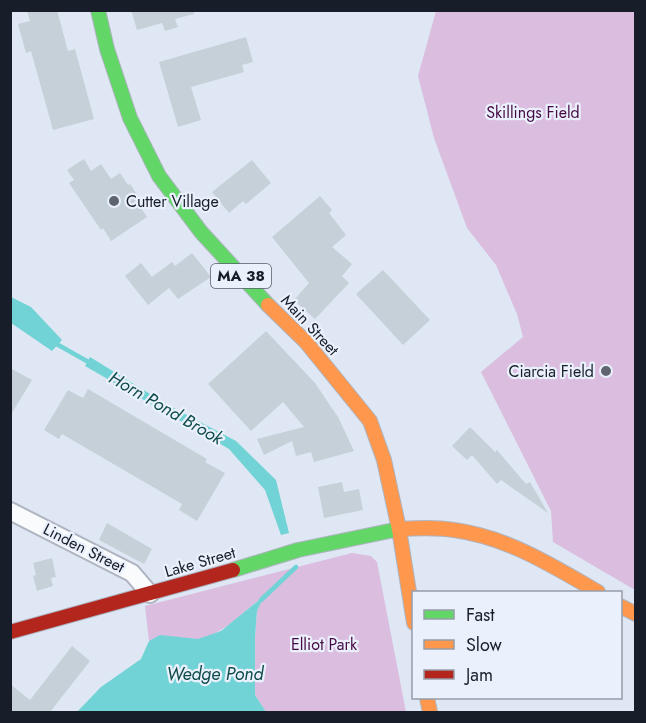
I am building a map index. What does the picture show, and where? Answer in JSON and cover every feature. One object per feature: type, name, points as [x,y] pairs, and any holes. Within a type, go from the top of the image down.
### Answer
[{"type":"main road","name":"Main Street","points":[[98,10],[107,49],[130,118],[159,176],[201,232],[269,306],[306,342],[370,421],[384,460],[399,529],[412,610]]},
{"type":"main road","name":"Lake Street","points":[[10,632],[298,550],[399,529],[441,527],[499,540],[596,591]]},
{"type":"main road","points":[[622,607],[636,614]]},
{"type":"street","name":"Linden Street","points":[[10,511],[132,573],[150,594]]},
{"type":"green space","name":"Skillings Field","points":[[436,11],[635,11],[635,590],[553,542],[551,511],[481,372],[523,337],[517,314],[496,265],[467,228],[434,138],[418,76]]},
{"type":"green space","name":"Elliot Park","points":[[352,553],[371,556],[377,562],[406,712],[266,712],[255,695],[257,611],[263,597],[226,627],[209,636],[192,640],[162,637],[149,641],[145,606]]},
{"type":"water","points":[[11,297],[31,307],[62,340],[52,351],[11,323]]},
{"type":"water","name":"Horn Pond Brook","points":[[90,357],[168,405],[236,441],[276,480],[289,533],[281,535],[265,490],[229,449],[85,366]]},
{"type":"water","name":"Wedge Pond","points":[[264,596],[257,611],[255,695],[266,712],[77,712],[101,687],[141,659],[149,641],[160,635],[198,639],[221,631]]},
{"type":"building","points":[[27,10],[57,10],[68,51],[75,49],[94,119],[53,130],[31,51],[26,53],[18,24],[30,21]]},
{"type":"building","points":[[131,10],[194,10],[194,14],[175,19],[178,27],[165,31],[162,23],[137,30]]},
{"type":"building","points":[[246,37],[253,62],[242,65],[244,72],[191,87],[201,120],[178,127],[159,62]]},
{"type":"building","name":"Cutter Village","points":[[84,159],[91,171],[101,164],[111,179],[120,173],[143,203],[139,205],[147,217],[111,241],[69,183],[74,180],[67,170]]},
{"type":"building","points":[[252,160],[271,183],[246,204],[243,201],[229,213],[212,192]]},
{"type":"building","points":[[320,196],[332,210],[329,213],[346,235],[332,247],[352,264],[342,276],[349,283],[315,319],[294,300],[309,283],[272,237]]},
{"type":"building","points":[[192,253],[211,277],[178,299],[169,288],[148,305],[125,276],[141,263],[152,277],[172,262],[175,266]]},
{"type":"building","points":[[383,270],[430,320],[403,345],[356,294]]},
{"type":"building","points":[[266,331],[315,383],[338,417],[354,451],[314,462],[311,452],[296,456],[292,441],[264,455],[257,439],[304,427],[283,402],[251,431],[208,384]]},
{"type":"building","points":[[10,368],[32,380],[10,416]]},
{"type":"building","points":[[88,389],[207,459],[205,462],[225,473],[197,521],[179,510],[182,504],[62,434],[59,439],[44,430],[68,390],[83,398]]},
{"type":"building","points":[[470,427],[495,452],[497,450],[526,484],[530,482],[548,513],[501,480],[497,484],[472,455],[467,460],[452,446]]},
{"type":"building","points":[[342,482],[344,492],[359,489],[363,510],[324,518],[318,487]]},
{"type":"building","points":[[107,523],[152,549],[144,564],[99,540]]},
{"type":"building","points":[[52,558],[56,577],[51,578],[53,586],[37,591],[33,576],[36,575],[33,563]]},
{"type":"building","points":[[72,646],[90,661],[50,712],[10,712],[10,684],[30,700]]},
{"type":"waterway","name":"Horn Pond Brook","points":[[53,342],[92,364]]},
{"type":"waterway","name":"Horn Pond Brook","points":[[261,600],[296,567]]},
{"type":"traffic: fast","points":[[98,10],[107,49],[130,118],[159,176],[201,232],[268,305]]},
{"type":"traffic: fast","points":[[233,570],[298,550],[399,529]]},
{"type":"traffic: slow","points":[[268,305],[306,342],[370,421],[384,460],[399,529],[412,610]]},
{"type":"traffic: slow","points":[[399,529],[447,529],[493,539],[529,554],[596,591]]},
{"type":"traffic: slow","points":[[622,607],[636,614]]},
{"type":"traffic: slow","points":[[427,699],[430,712]]},
{"type":"traffic: jam","points":[[10,632],[233,570]]},
{"type":"place","name":"Cutter Village","points":[[114,201]]},
{"type":"place","name":"Ciarcia Field","points":[[606,371]]}]
